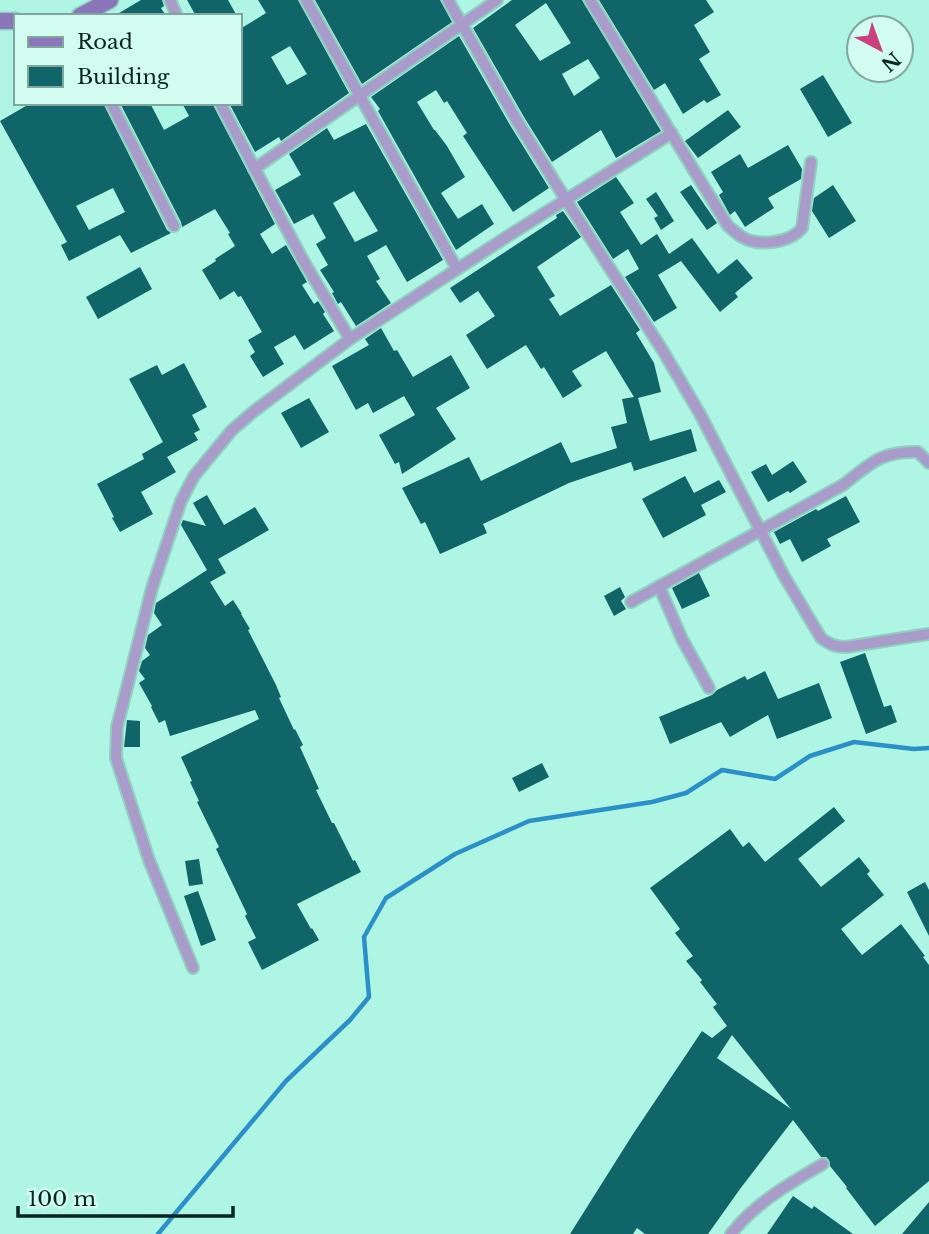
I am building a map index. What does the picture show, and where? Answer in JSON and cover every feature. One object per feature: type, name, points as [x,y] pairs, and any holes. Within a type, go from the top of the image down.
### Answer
[{"type":"street","points":[[84,14],[110,0]]},
{"type":"street","points":[[306,0],[457,268]]},
{"type":"street","points":[[447,0],[517,121],[700,414],[784,576],[821,638],[828,644],[846,647],[929,634]]},
{"type":"street","points":[[254,169],[497,0]]},
{"type":"street","points":[[590,0],[728,226],[743,238],[762,242],[785,241],[802,228],[811,162]]},
{"type":"street","points":[[112,105],[174,226]]},
{"type":"street","points":[[221,105],[304,261],[350,339]]},
{"type":"street","points":[[193,968],[149,860],[116,758],[117,727],[156,574],[181,500],[194,476],[232,430],[350,339],[457,268],[672,133]]},
{"type":"street","points":[[631,602],[844,485],[871,462],[898,452],[918,452],[929,463]]},
{"type":"street","points":[[659,586],[682,639],[709,688]]},
{"type":"street","points":[[731,1234],[742,1219],[822,1164]]},
{"type":"building","points":[[141,0],[162,0],[164,6],[161,8],[165,14],[117,14]]},
{"type":"building","points":[[187,0],[228,0],[236,14],[195,14]]},
{"type":"building","points":[[258,0],[298,0],[349,93],[281,141],[279,137],[255,152],[230,105],[242,105],[242,28],[266,13]],"holes":[[[290,46],[307,74],[287,85],[271,57]]]},
{"type":"building","points":[[315,0],[440,0],[452,22],[362,84]]},
{"type":"building","points":[[512,0],[582,0],[661,131],[616,158],[601,130],[552,162],[473,28]],"holes":[[[546,3],[571,43],[540,61],[515,25]],[[588,59],[600,78],[574,96],[562,74]]]},
{"type":"building","points":[[599,0],[706,0],[714,12],[694,25],[710,52],[699,59],[721,95],[707,103],[704,100],[683,114],[665,83],[654,90]]},
{"type":"building","points":[[459,36],[549,188],[513,212],[463,136],[467,133],[447,101],[444,103],[436,90],[417,102],[465,177],[441,193],[458,219],[482,204],[494,224],[456,250],[371,97]]},
{"type":"building","points":[[823,75],[852,123],[828,137],[800,89]]},
{"type":"building","points":[[28,105],[104,105],[167,230],[171,233],[131,253],[120,235],[69,261],[61,245],[67,242],[0,121]],"holes":[[[113,188],[125,212],[89,230],[76,206]]]},
{"type":"building","points":[[121,105],[151,105],[164,130],[189,116],[183,105],[213,105],[275,224],[260,234],[272,254],[286,245],[307,282],[302,285],[314,304],[318,301],[334,331],[304,350],[295,335],[274,347],[284,364],[263,377],[250,356],[255,352],[248,340],[262,332],[241,296],[238,297],[234,291],[220,300],[202,270],[235,246],[228,234],[230,233],[215,209],[182,227]]},
{"type":"building","points":[[728,110],[741,127],[698,158],[685,141]]},
{"type":"building","points":[[366,124],[443,260],[407,282],[386,245],[367,256],[380,279],[376,281],[391,303],[356,326],[341,302],[338,304],[320,270],[328,265],[316,244],[326,238],[313,214],[294,224],[275,190],[301,175],[289,154],[327,128],[334,140]],"holes":[[[354,191],[378,231],[355,242],[333,203]]]},
{"type":"building","points":[[788,145],[802,169],[801,179],[768,198],[774,208],[745,227],[735,211],[730,215],[719,195],[723,192],[711,172],[740,154],[748,168]]},
{"type":"building","points":[[616,177],[634,203],[620,212],[641,245],[657,234],[669,254],[692,238],[718,274],[737,259],[753,278],[735,293],[738,297],[720,312],[681,261],[658,275],[677,308],[654,322],[625,277],[639,269],[628,249],[613,259],[577,202]]},
{"type":"building","points":[[691,185],[717,223],[707,230],[680,192]]},
{"type":"building","points":[[833,185],[856,221],[829,238],[812,211],[814,198]]},
{"type":"building","points":[[656,192],[674,221],[661,230],[654,218],[658,216],[646,199]]},
{"type":"building","points":[[563,211],[581,237],[537,267],[555,296],[549,299],[560,316],[611,285],[640,330],[636,333],[654,363],[661,392],[638,398],[650,441],[691,429],[697,451],[634,471],[631,462],[569,483],[483,524],[487,533],[440,554],[425,522],[421,524],[402,488],[469,457],[481,481],[561,442],[571,463],[617,448],[611,427],[627,423],[622,399],[634,397],[606,351],[572,371],[582,386],[563,398],[544,367],[541,369],[526,345],[487,369],[466,335],[495,316],[478,291],[460,303],[450,288],[557,218],[556,215]]},
{"type":"building","points":[[140,267],[152,289],[98,319],[86,297]]},
{"type":"building","points":[[381,328],[413,377],[451,355],[470,388],[436,408],[456,439],[402,474],[399,462],[395,464],[379,435],[415,415],[404,396],[373,413],[368,403],[356,410],[332,366],[369,345],[365,339]]},
{"type":"building","points":[[184,363],[207,407],[192,415],[200,430],[194,433],[198,440],[167,457],[176,472],[141,492],[153,514],[120,532],[97,484],[144,459],[142,454],[163,442],[129,379],[157,365],[162,375]]},
{"type":"building","points":[[309,398],[329,432],[301,448],[281,413]]},
{"type":"building","points":[[793,461],[807,482],[768,502],[751,472],[766,464],[772,475]]},
{"type":"building","points":[[685,476],[694,493],[719,480],[726,492],[701,505],[706,515],[663,538],[642,499]]},
{"type":"building","points":[[207,495],[224,525],[255,507],[269,530],[218,559],[226,573],[210,582],[225,606],[233,600],[250,629],[248,630],[276,685],[281,697],[279,698],[303,745],[300,747],[319,789],[316,790],[361,872],[297,904],[319,940],[262,970],[248,942],[256,938],[245,916],[247,914],[216,849],[219,847],[197,802],[199,801],[190,782],[192,781],[181,757],[259,719],[255,710],[170,736],[165,720],[159,723],[139,683],[145,679],[139,671],[142,661],[150,655],[145,648],[148,635],[162,625],[154,613],[156,603],[207,570],[181,525],[183,520],[206,526],[193,503]]},
{"type":"building","points":[[846,496],[860,522],[827,539],[831,546],[802,562],[790,539],[780,544],[774,532]]},
{"type":"building","points":[[699,573],[710,596],[682,609],[672,588]]},
{"type":"building","points":[[620,587],[625,597],[621,601],[626,609],[614,616],[604,596]]},
{"type":"building","points":[[865,653],[884,707],[891,705],[897,722],[866,734],[840,662]]},
{"type":"building","points":[[765,671],[778,699],[819,683],[832,718],[777,739],[768,715],[730,737],[721,722],[670,744],[659,717],[712,695],[745,676],[747,680]]},
{"type":"building","points":[[127,720],[140,721],[140,747],[124,747]]},
{"type":"building","points":[[542,763],[549,777],[519,792],[512,778]]},
{"type":"building","points":[[834,807],[845,821],[798,859],[821,887],[859,857],[870,871],[867,874],[884,895],[841,929],[862,955],[901,924],[925,956],[923,957],[929,965],[929,1181],[875,1226],[830,1166],[829,1160],[821,1157],[793,1120],[708,1234],[645,1234],[637,1228],[633,1234],[570,1234],[702,1031],[712,1038],[727,1026],[713,1007],[717,1004],[700,982],[702,980],[686,961],[693,956],[675,933],[680,929],[650,888],[730,829],[743,847],[749,842],[765,862]],"holes":[[[732,1035],[791,1109],[717,1058]]]},
{"type":"building","points":[[199,859],[203,884],[189,886],[185,861]]},
{"type":"building","points":[[925,882],[929,890],[929,936],[907,892]]},
{"type":"building","points":[[198,891],[216,940],[201,946],[184,896]]},
{"type":"building","points":[[793,1196],[812,1209],[814,1206],[853,1234],[767,1234]]},
{"type":"building","points":[[929,1202],[929,1234],[902,1234]]},
{"type":"waterway","points":[[158,1234],[286,1081],[350,1020],[369,997],[364,937],[386,898],[455,854],[529,821],[652,802],[686,793],[722,770],[775,779],[810,756],[854,742],[914,749],[929,748]]}]
